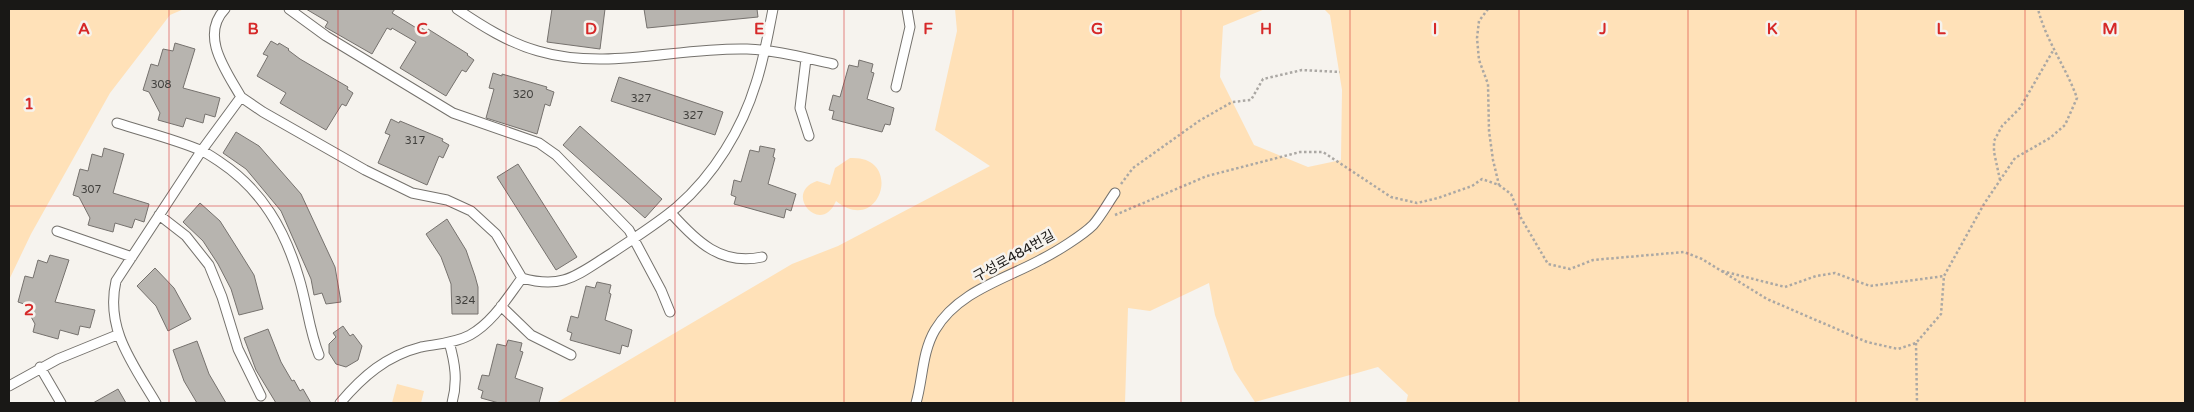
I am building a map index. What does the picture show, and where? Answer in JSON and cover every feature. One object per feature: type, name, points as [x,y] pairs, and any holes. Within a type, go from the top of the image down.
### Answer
[{"type":"lane","points":[[225,9],[216,23],[214,38],[219,56],[241,97],[283,124],[365,170],[412,193],[447,200],[470,211],[496,234],[522,278],[542,282],[566,280],[634,239],[671,213],[704,179],[729,144],[751,97],[773,9]]},
{"type":"lane","points":[[289,9],[326,36],[453,113],[534,141],[547,148],[624,224],[661,290],[670,312]]},
{"type":"lane","points":[[457,9],[502,36],[523,46],[552,55],[610,60],[716,50],[764,50],[833,64]]},
{"type":"lane","points":[[896,88],[910,26],[907,9]]},
{"type":"lane","points":[[806,59],[800,108],[809,136]]},
{"type":"lane","points":[[156,403],[117,335],[112,297],[116,281],[202,150],[241,97]]},
{"type":"lane","points":[[117,123],[202,150],[243,178],[261,198],[276,220],[298,274],[311,334],[319,355]]},
{"type":"lane","name":"구성로484번길","points":[[916,403],[926,353],[936,329],[943,319],[982,288],[1042,259],[1093,225],[1115,193]]},
{"type":"lane","points":[[671,213],[697,238],[723,255],[743,259],[762,257]]},
{"type":"lane","points":[[159,215],[186,236],[208,265],[222,297],[238,349],[261,396]]},
{"type":"lane","points":[[57,231],[132,257]]},
{"type":"lane","points":[[340,403],[359,380],[388,361],[407,351],[449,342],[478,330],[501,306],[522,278]]},
{"type":"lane","points":[[501,306],[531,335],[571,355]]},
{"type":"lane","points":[[9,386],[40,367],[117,335]]},
{"type":"lane","points":[[449,342],[454,358],[456,380],[452,403]]},
{"type":"lane","points":[[40,367],[61,403]]},
{"type":"path","points":[[1488,9],[1479,21],[1478,52],[1488,84],[1492,160],[1500,185]]},
{"type":"path","points":[[1093,225],[1207,176],[1300,152],[1323,152],[1391,197],[1417,203],[1472,186],[1482,179],[1500,185],[1511,194],[1521,218],[1548,264],[1570,269],[1593,260],[1684,252],[1767,299],[1867,342],[1898,349],[1916,343],[1941,314],[1944,276],[1984,204],[2015,158],[2050,138],[2065,125],[2077,98],[2070,79],[2047,39],[2038,9]]},
{"type":"path","points":[[2000,180],[1994,152],[1994,141],[2002,126],[2020,108],[2054,50]]},
{"type":"path","points":[[1115,193],[1133,168],[1199,121],[1232,102],[1251,100],[1263,79],[1302,70],[1340,72]]},
{"type":"path","points":[[1718,270],[1785,287],[1816,276],[1835,273],[1870,286],[1944,276]]},
{"type":"path","points":[[1916,343],[1917,403]]},
{"type":"shaded area","points":[[9,9],[184,9],[170,15],[110,93],[31,234],[9,280]]},
{"type":"shaded area","points":[[955,9],[1265,9],[1223,26],[1220,77],[1254,145],[1308,167],[1341,160],[1342,90],[1330,15],[1324,9],[2185,9],[2185,403],[1406,403],[1408,395],[1378,367],[1255,402],[1234,370],[1215,315],[1209,283],[1150,311],[1128,308],[1125,403],[556,403],[792,264],[838,246],[990,166],[935,130],[957,31]]},
{"type":"shaded area","points":[[850,158],[867,160],[877,169],[881,180],[880,192],[874,202],[864,209],[851,209],[836,201],[829,211],[822,215],[814,214],[804,202],[803,194],[807,187],[817,181],[830,185],[835,168]]},
{"type":"shaded area","points":[[397,384],[424,391],[421,403],[392,403]]},
{"type":"building","points":[[306,9],[395,9],[392,13],[418,29],[419,27],[427,31],[428,29],[468,54],[474,60],[466,72],[462,70],[446,96],[400,68],[416,42],[392,28],[391,30],[387,28],[372,54],[325,27],[328,22]]},
{"type":"building","points":[[552,9],[605,9],[600,49],[547,42]]},
{"type":"building","points":[[644,9],[757,9],[758,17],[647,28]]},
{"type":"building","points":[[271,41],[289,49],[300,59],[348,87],[347,89],[353,93],[346,106],[342,104],[326,130],[280,103],[286,93],[257,76],[268,56],[263,54]]},
{"type":"building","points":[[175,43],[195,49],[183,88],[220,98],[215,117],[205,114],[203,123],[186,118],[183,127],[158,120],[160,113],[149,92],[143,90],[151,64],[158,66],[163,49],[173,51]]},
{"type":"building","points":[[859,60],[873,64],[871,72],[874,73],[867,99],[894,108],[890,125],[885,124],[882,132],[832,119],[834,111],[829,110],[833,95],[840,97],[849,65],[858,67]]},
{"type":"building","points":[[493,73],[547,87],[546,89],[554,92],[550,106],[545,104],[537,134],[486,118],[494,89],[489,88]]},
{"type":"building","points":[[619,77],[723,112],[715,135],[611,101]]},
{"type":"building","points":[[391,119],[443,139],[442,141],[449,145],[443,158],[439,156],[427,185],[378,163],[390,135],[385,133]]},
{"type":"building","points":[[580,126],[662,199],[645,218],[563,145]]},
{"type":"building","points":[[236,132],[259,146],[301,194],[335,267],[341,302],[326,304],[322,293],[314,295],[311,279],[281,211],[246,169],[223,153]]},
{"type":"building","points":[[760,146],[775,149],[773,157],[775,158],[768,184],[796,194],[791,211],[786,209],[784,218],[734,204],[736,197],[731,195],[734,180],[741,182],[750,150],[759,152]]},
{"type":"building","points":[[104,148],[124,154],[113,193],[149,204],[144,222],[135,219],[132,228],[115,223],[113,232],[88,225],[90,218],[79,197],[73,195],[80,169],[88,171],[92,154],[102,157]]},
{"type":"building","points":[[518,164],[577,257],[556,270],[497,177]]},
{"type":"building","points":[[200,203],[220,221],[254,275],[263,309],[239,315],[231,289],[218,264],[203,241],[183,222]]},
{"type":"building","points":[[447,219],[466,250],[475,276],[478,287],[478,314],[452,314],[451,284],[441,257],[426,234]]},
{"type":"building","points":[[50,255],[69,260],[55,302],[95,310],[90,328],[80,326],[78,335],[60,330],[58,339],[33,332],[35,324],[24,304],[18,302],[25,276],[33,278],[38,260],[47,263]]},
{"type":"building","points":[[155,268],[174,288],[191,319],[168,331],[156,306],[137,286]]},
{"type":"building","points":[[597,282],[611,285],[609,293],[611,294],[605,320],[632,330],[628,347],[622,345],[620,354],[570,340],[572,333],[567,331],[571,316],[578,318],[586,286],[595,288]]},
{"type":"building","points":[[343,326],[350,336],[353,334],[362,346],[358,360],[346,367],[336,364],[329,353],[329,344],[336,337],[333,333]]},
{"type":"building","points":[[268,329],[281,362],[292,381],[294,380],[300,391],[303,389],[311,403],[276,403],[256,370],[244,338]]},
{"type":"building","points":[[508,340],[522,343],[520,351],[523,352],[515,378],[543,388],[539,403],[499,403],[481,398],[483,391],[478,389],[482,375],[489,376],[497,344],[506,346]]},
{"type":"building","points":[[197,341],[209,374],[226,403],[197,403],[184,381],[173,350]]},
{"type":"building","points":[[118,389],[126,403],[93,403]]}]
